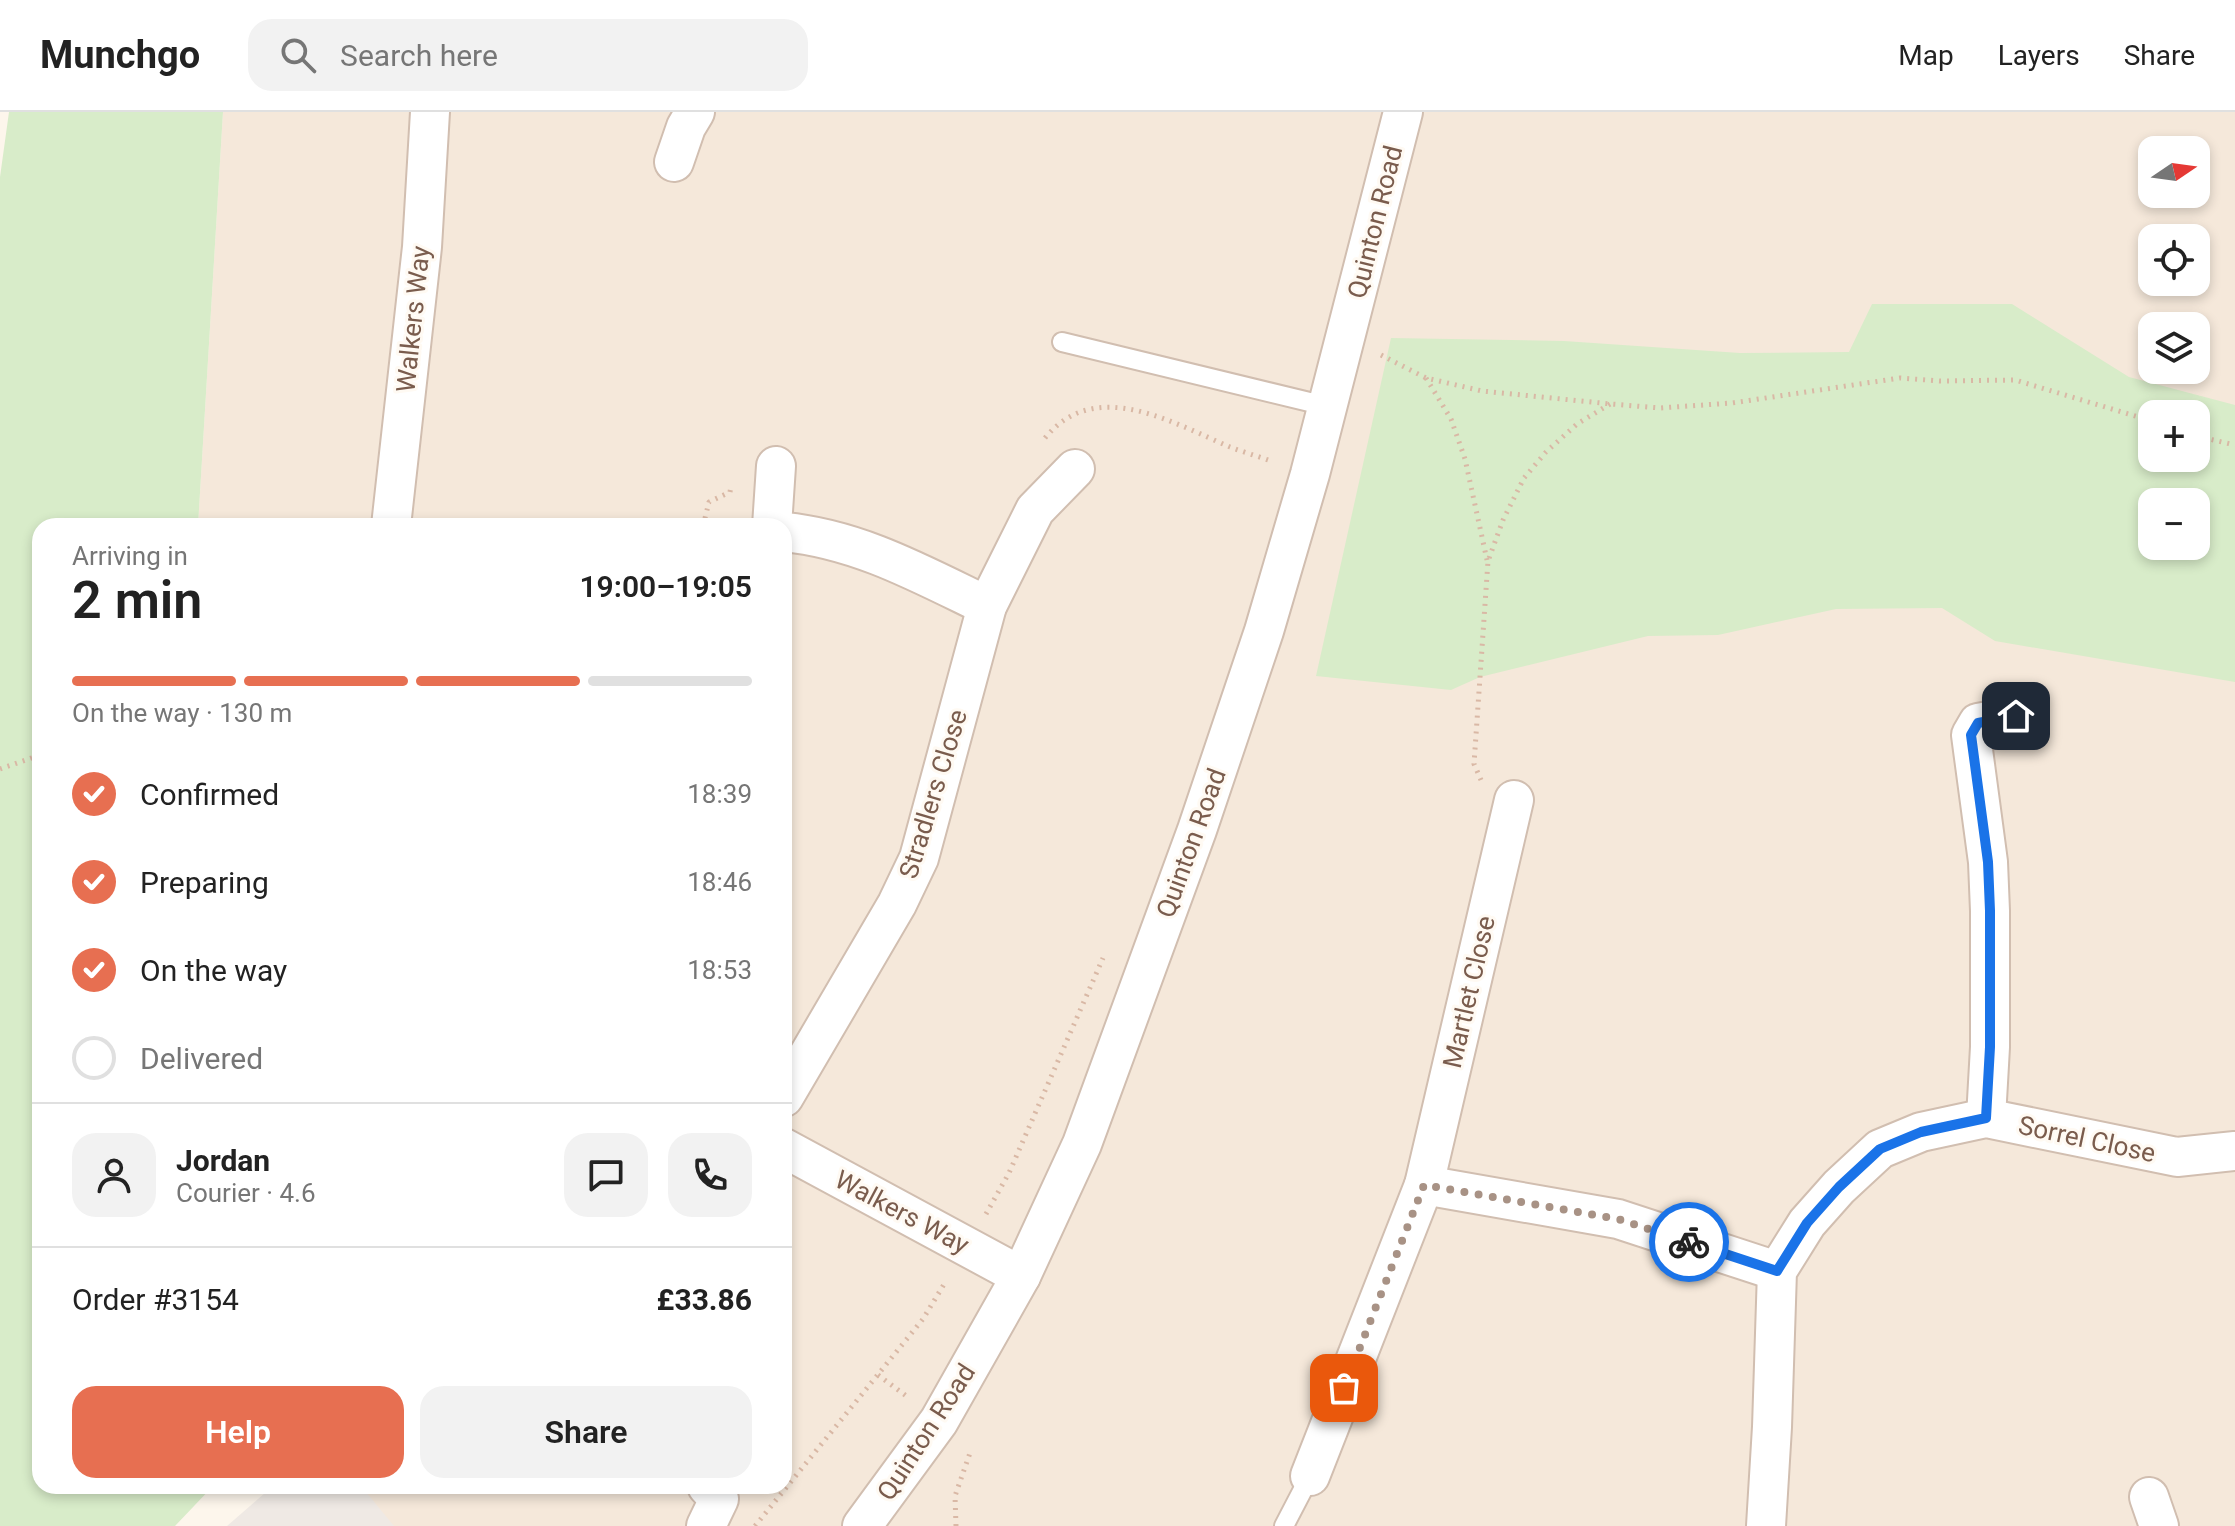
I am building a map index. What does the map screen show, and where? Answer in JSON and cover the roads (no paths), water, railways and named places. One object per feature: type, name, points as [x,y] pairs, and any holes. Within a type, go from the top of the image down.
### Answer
[{"type":"street","name":"Walkers Way","points":[[392,518],[422,247],[430,112]]},
{"type":"street","points":[[674,162],[686,127],[695,112]]},
{"type":"street","name":"Quinton Road","points":[[862,1526],[939,1421],[1021,1276],[1082,1144],[1197,830],[1264,631],[1310,474],[1403,112]]},
{"type":"street","points":[[773,518],[776,466]]},
{"type":"street","name":"Stradlers Close","points":[[792,1083],[897,904],[919,858],[987,606],[1035,510],[1075,469]]},
{"type":"street","points":[[792,533],[816,535],[876,553],[987,606]]},
{"type":"street","points":[[1986,1118],[1991,959],[1988,875],[1971,735],[1978,723],[2016,716]]},
{"type":"street","name":"Martlet Close","points":[[1310,1476],[1424,1185],[1514,800]]},
{"type":"street","name":"Sorrel Close","points":[[1777,1271],[1807,1223],[1839,1187],[1880,1149],[1921,1132],[1986,1118],[2177,1157],[2235,1151]]},
{"type":"street","name":"Walkers Way","points":[[792,1152],[1021,1276]]},
{"type":"street","points":[[1424,1185],[1618,1219],[1777,1271],[1766,1526]]},
{"type":"street","points":[[706,1526],[719,1499],[714,1494]]},
{"type":"lane","points":[[1062,342],[1326,406]]},
{"type":"lane","points":[[1284,1526],[1310,1476]]}]
